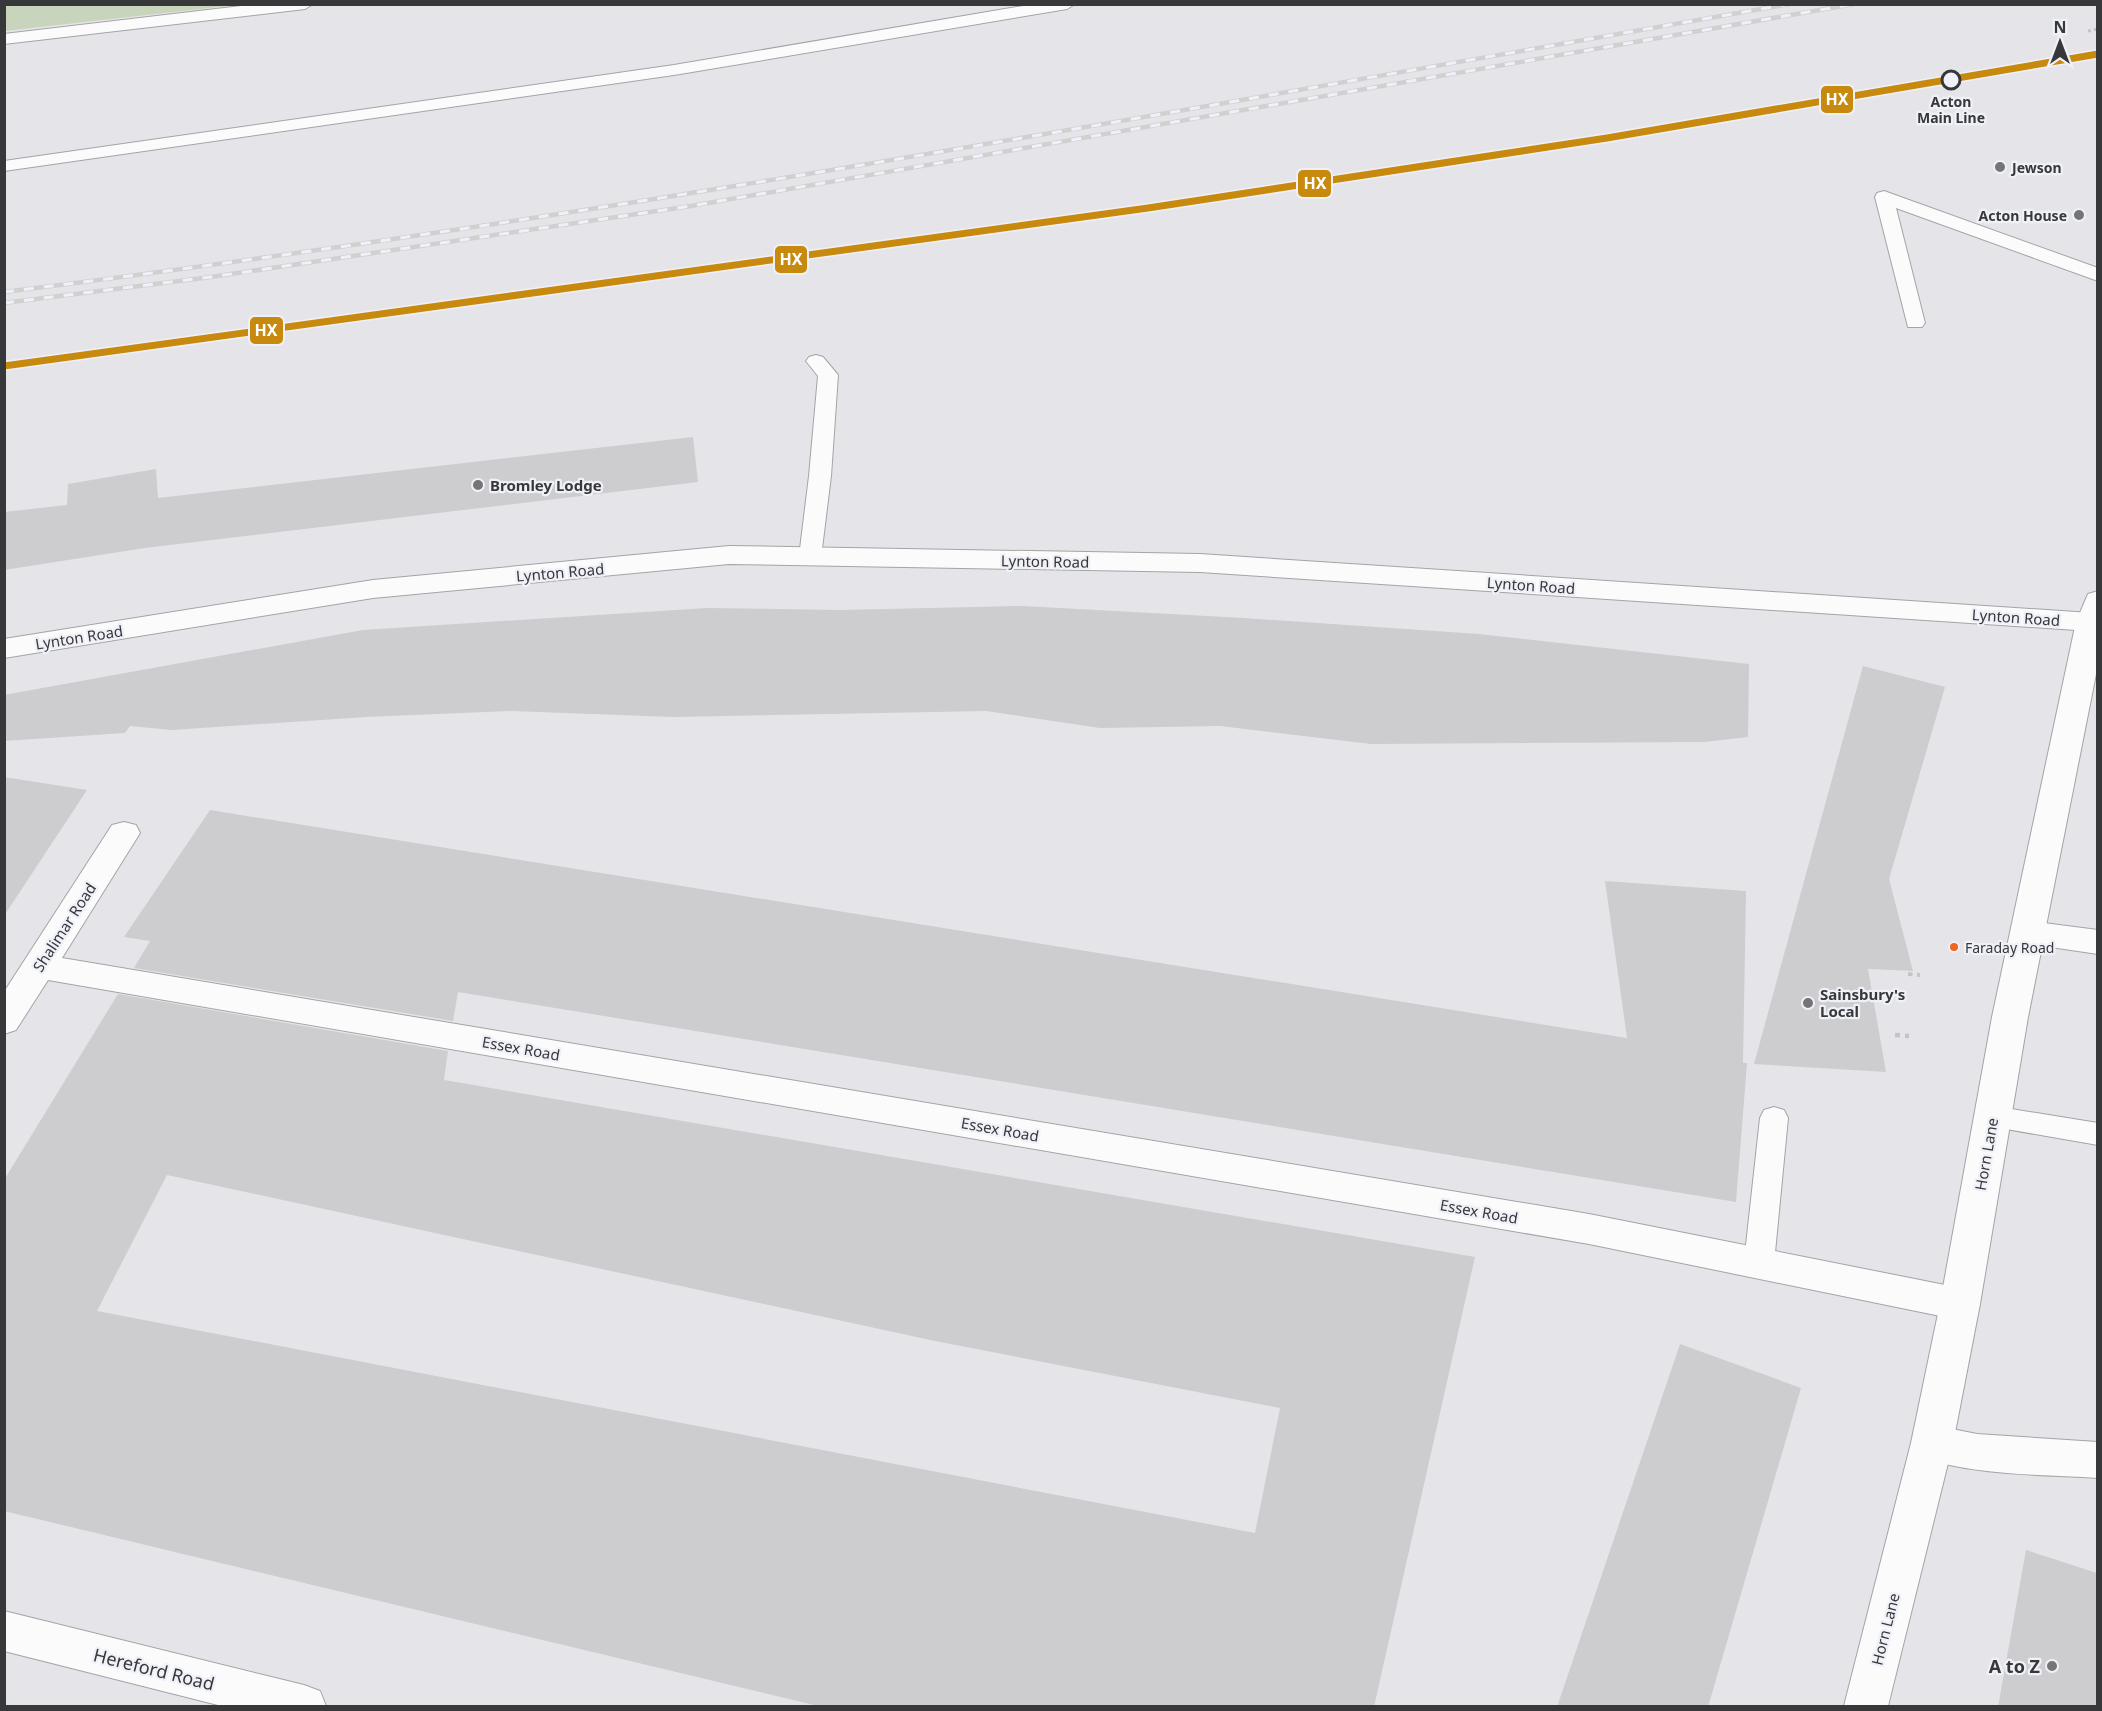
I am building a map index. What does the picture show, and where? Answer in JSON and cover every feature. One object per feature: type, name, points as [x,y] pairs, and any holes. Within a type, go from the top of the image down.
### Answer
[{"type":"street","name":"Lynton Road","points":[[4,649],[374,590],[729,555],[1200,563],[2094,611]]},
{"type":"street","name":"Horn Lane","points":[[1866,1707],[1932,1443],[1960,1304],[2010,1017],[2094,611]]},
{"type":"street","name":"Shalimar Road","points":[[4,1021],[124,833]]},
{"type":"street","points":[[2029,933],[2097,942]]},
{"type":"street","name":"Essex Road","points":[[38,966],[1589,1229],[1960,1304]]},
{"type":"street","points":[[1932,1443],[1977,1452],[2097,1460]]},
{"type":"street","name":"Hereford Road","points":[[4,1631],[304,1707]]},
{"type":"lane","points":[[4,39],[305,4]]},
{"type":"lane","points":[[4,166],[674,70],[1067,4]]},
{"type":"lane","points":[[1915,322],[1884,197],[2097,275]]},
{"type":"lane","points":[[810,557],[820,476],[828,375],[816,361]]},
{"type":"lane","points":[[1993,1117],[2097,1134]]},
{"type":"lane","points":[[1759,1263],[1774,1118]]},
{"type":"path","points":[[2088,31],[2097,29]]},
{"type":"path","points":[[1908,974],[1920,975]]},
{"type":"path","points":[[1895,1035],[1909,1036]]},
{"type":"green space","points":[[5,4],[236,4],[236,5],[5,31]]},
{"type":"building","name":"Bromley Lodge","points":[[693,437],[698,482],[145,548],[4,570],[4,512],[67,505],[68,484],[156,469],[158,498]]},
{"type":"building","points":[[1023,606],[1479,634],[1749,664],[1748,737],[1704,742],[1371,744],[1220,726],[1100,728],[986,711],[673,717],[512,711],[366,717],[172,730],[130,726],[125,733],[4,741],[4,695],[363,630],[707,608],[840,610]]},
{"type":"building","points":[[1863,666],[1945,687],[1889,879],[1913,971],[1868,969],[1886,1072],[1754,1064]]},
{"type":"building","points":[[4,777],[87,790],[4,916]]},
{"type":"building","points":[[210,810],[1627,1038],[1605,881],[1746,891],[1743,1063],[1747,1063],[1736,1202],[458,992],[453,1021],[134,968],[150,941],[124,937]]},
{"type":"building","points":[[118,994],[448,1051],[444,1080],[1475,1257],[1374,1707],[822,1707],[4,1511],[4,1180]],"holes":[[[167,1175],[935,1341],[1280,1408],[1255,1533],[97,1311]]]},
{"type":"building","points":[[1680,1344],[1801,1388],[1708,1707],[1557,1707]]},
{"type":"building","name":"A to Z","points":[[2026,1550],[2097,1573],[2097,1707],[1998,1707]]},
{"type":"railway","points":[[4,292],[228,263],[676,196],[1122,121],[1790,4]]},
{"type":"railway","points":[[4,303],[211,277],[691,206],[1854,4]]},
{"type":"transit line","name":"HX","points":[[4,366],[658,278],[1410,169],[1607,138],[2098,54]]},
{"type":"place","name":"Acton Main Line","points":[[1951,80]]},
{"type":"place","name":"Jewson","points":[[2000,167]]},
{"type":"place","name":"Acton House","points":[[2079,215]]},
{"type":"place","name":"Bromley Lodge","points":[[478,485]]},
{"type":"place","name":"Faraday Road","points":[[1954,947]]},
{"type":"place","name":"Sainsbury's Local","points":[[1808,1003]]},
{"type":"place","name":"A to Z","points":[[2052,1666]]}]
